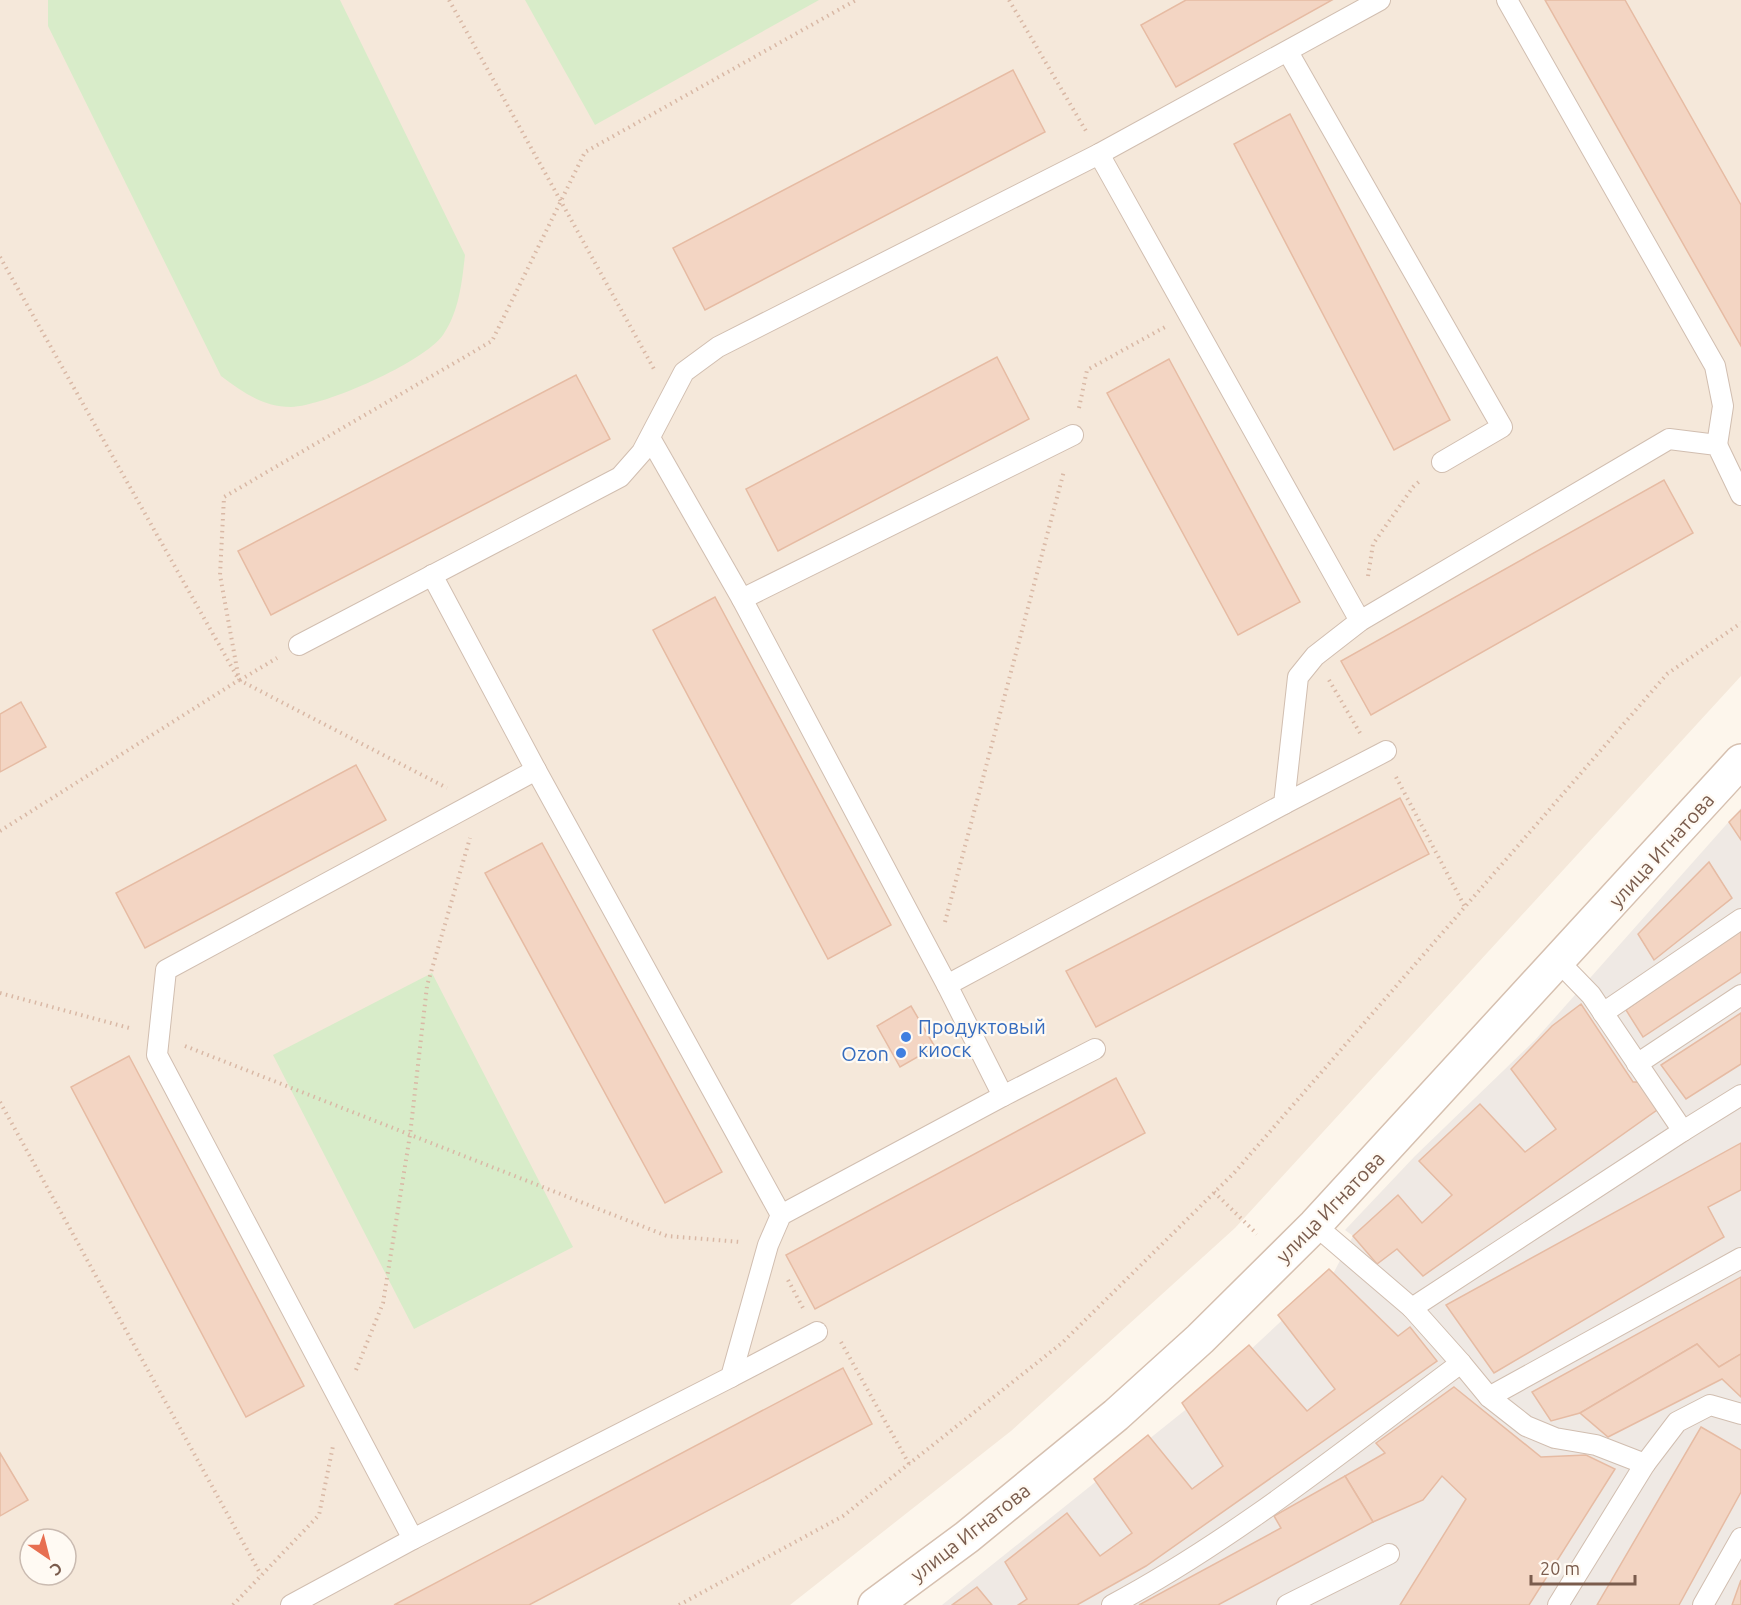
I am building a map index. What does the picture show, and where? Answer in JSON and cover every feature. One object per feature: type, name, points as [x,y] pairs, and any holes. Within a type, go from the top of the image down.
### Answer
[{"type":"main road","name":"улица Игнатова","points":[[875,1605],[967,1537],[1116,1415],[1200,1339],[1315,1225],[1559,962],[1741,761]]},
{"type":"lane","points":[[299,645],[620,477],[642,452],[684,372],[718,347],[1099,154],[1380,0]]},
{"type":"lane","points":[[1507,0],[1715,366],[1723,406],[1717,445],[1741,495]]},
{"type":"lane","points":[[1288,52],[1502,427],[1442,462]]},
{"type":"lane","points":[[1099,154],[1360,621]]},
{"type":"lane","points":[[742,599],[1073,435]]},
{"type":"lane","points":[[650,438],[742,599],[935,960],[1003,1096]]},
{"type":"lane","points":[[1284,804],[1298,677],[1315,656],[1360,621],[1669,439],[1717,445]]},
{"type":"lane","points":[[432,575],[536,770],[781,1215]]},
{"type":"lane","points":[[947,985],[1386,751]]},
{"type":"lane","points":[[413,1539],[157,1055],[166,970],[536,770]]},
{"type":"lane","points":[[1603,1013],[1741,919]]},
{"type":"lane","points":[[1559,962],[1591,995],[1683,1131]]},
{"type":"lane","points":[[1637,1064],[1741,995]]},
{"type":"lane","points":[[730,1377],[768,1245],[781,1215],[1095,1049]]},
{"type":"lane","points":[[1412,1308],[1683,1131],[1738,1104]]},
{"type":"lane","points":[[1315,1225],[1412,1308],[1489,1397],[1526,1426],[1555,1438],[1596,1445],[1645,1464]]},
{"type":"lane","points":[[1489,1397],[1741,1258]]},
{"type":"lane","points":[[291,1605],[413,1539],[817,1332]]},
{"type":"lane","points":[[1112,1605],[1143,1588],[1268,1506],[1461,1363]]},
{"type":"lane","points":[[1558,1605],[1645,1464],[1677,1422],[1710,1405],[1741,1414]]},
{"type":"lane","points":[[1703,1605],[1741,1538]]},
{"type":"lane","points":[[1287,1605],[1389,1554]]},
{"type":"path","points":[[449,0],[562,199],[670,399]]},
{"type":"path","points":[[239,680],[220,575],[224,497],[492,341],[585,152],[856,0]]},
{"type":"path","points":[[1009,0],[1099,154]]},
{"type":"path","points":[[0,257],[239,680],[426,780],[477,801],[467,855],[427,986],[410,1135],[383,1303],[342,1405],[319,1515],[233,1605]]},
{"type":"path","points":[[935,960],[1073,435],[1087,370],[1189,313]]},
{"type":"path","points":[[1360,621],[1373,544],[1413,487],[1442,462]]},
{"type":"path","points":[[679,1605],[843,1516],[1062,1343],[1234,1173],[1667,674],[1741,623]]},
{"type":"path","points":[[0,831],[239,680],[299,645]]},
{"type":"path","points":[[0,993],[159,1036],[667,1236],[768,1245],[817,1332],[835,1331],[909,1464]]},
{"type":"path","points":[[0,1102],[261,1575]]},
{"type":"shaded area","points":[[0,0],[1741,0],[1741,676],[1235,1228],[1011,1431],[790,1605],[0,1605]]},
{"type":"shaded area","points":[[1741,808],[1741,1605],[942,1605],[1189,1407],[1334,1272],[1353,1236],[1345,1230],[1415,1156],[1535,1040]]},
{"type":"green space","points":[[48,0],[340,0],[465,255],[456,307],[443,335],[416,358],[373,381],[307,405],[291,407],[262,401],[245,393],[221,376],[48,26]]},
{"type":"green space","points":[[525,0],[819,0],[595,125]]},
{"type":"green space","points":[[432,973],[573,1247],[414,1329],[273,1055]]},
{"type":"building","points":[[1186,0],[1332,0],[1176,87],[1141,25]]},
{"type":"building","points":[[1545,0],[1625,0],[1741,205],[1741,346]]},
{"type":"building","points":[[1013,70],[1045,132],[705,310],[673,248]]},
{"type":"building","points":[[1290,114],[1450,420],[1394,450],[1234,144]]},
{"type":"building","points":[[997,357],[1029,419],[778,551],[746,489]]},
{"type":"building","points":[[1169,359],[1300,602],[1238,635],[1107,393]]},
{"type":"building","points":[[576,375],[610,439],[271,615],[238,551]]},
{"type":"building","points":[[1664,480],[1693,533],[1371,715],[1341,661]]},
{"type":"building","points":[[715,597],[891,925],[828,959],[653,630]]},
{"type":"building","points":[[21,702],[46,747],[0,772],[0,714]]},
{"type":"building","points":[[356,765],[386,820],[145,948],[116,893]]},
{"type":"building","points":[[1400,798],[1429,854],[1096,1027],[1066,971]]},
{"type":"building","points":[[1741,810],[1741,840],[1729,822]]},
{"type":"building","points":[[542,843],[722,1172],[665,1203],[485,873]]},
{"type":"building","points":[[1709,862],[1732,898],[1654,960],[1638,934]]},
{"type":"building","points":[[1741,929],[1741,972],[1643,1037],[1626,1010]]},
{"type":"building","points":[[1581,1004],[1633,1082],[1639,1082],[1657,1110],[1423,1276],[1397,1249],[1377,1264],[1353,1236],[1398,1195],[1422,1223],[1452,1195],[1419,1161],[1480,1104],[1525,1152],[1556,1129],[1511,1069],[1552,1026]]},
{"type":"building","name":"Продуктовый киоск","points":[[911,1006],[935,1047],[900,1067],[877,1026]]},
{"type":"building","points":[[1741,1013],[1741,1064],[1686,1099],[1661,1065]]},
{"type":"building","points":[[129,1056],[304,1386],[246,1417],[71,1087]]},
{"type":"building","points":[[1116,1078],[1145,1133],[815,1309],[786,1255]]},
{"type":"building","points":[[1741,1143],[1741,1190],[1708,1207],[1724,1237],[1494,1373],[1446,1305]]},
{"type":"building","points":[[1329,1269],[1398,1336],[1410,1327],[1437,1361],[1146,1566],[1077,1605],[1018,1605],[1027,1599],[1005,1562],[1067,1513],[1100,1556],[1132,1533],[1094,1479],[1148,1435],[1192,1489],[1223,1466],[1182,1403],[1249,1345],[1307,1411],[1335,1389],[1278,1315]]},
{"type":"building","points":[[1741,1277],[1741,1354],[1719,1367],[1697,1344],[1580,1413],[1551,1421],[1532,1392]]},
{"type":"building","points":[[1697,1344],[1719,1367],[1741,1354],[1741,1397],[1722,1379],[1608,1437],[1580,1413]]},
{"type":"building","points":[[843,1368],[872,1424],[529,1605],[394,1605]]},
{"type":"building","points":[[1454,1387],[1541,1457],[1586,1455],[1615,1469],[1529,1605],[1400,1605],[1466,1499],[1442,1476],[1423,1500],[1373,1522],[1345,1476],[1385,1453],[1376,1443]]},
{"type":"building","points":[[1701,1427],[1741,1450],[1741,1492],[1679,1605],[1597,1605]]},
{"type":"building","points":[[0,1453],[28,1500],[0,1516]]},
{"type":"building","points":[[1345,1476],[1373,1522],[1218,1605],[1139,1605],[1281,1528],[1274,1516]]},
{"type":"building","points":[[1741,1580],[1741,1605],[1732,1605]]},
{"type":"building","points":[[977,1587],[992,1605],[952,1605]]},
{"type":"place","name":"Продуктовый киоск","points":[[906,1037]]},
{"type":"place","name":"Ozon","points":[[901,1053]]}]
